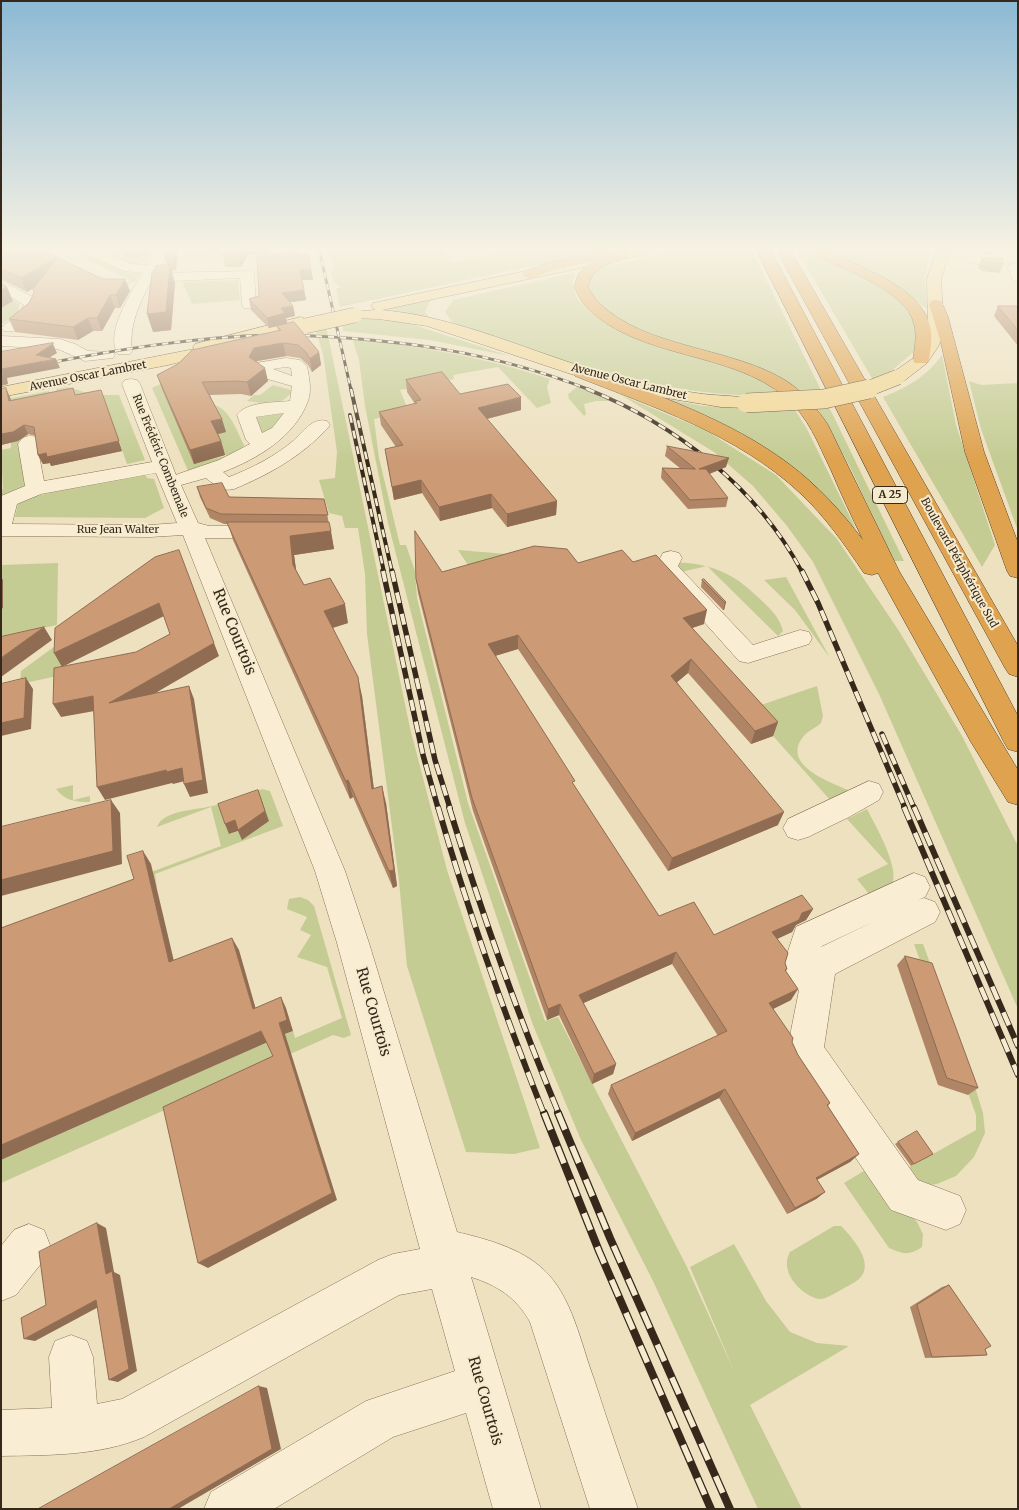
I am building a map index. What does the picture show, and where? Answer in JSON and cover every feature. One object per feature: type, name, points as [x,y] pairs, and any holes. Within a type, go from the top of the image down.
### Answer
[{"type":"highway","points":[[612,319],[638,333],[759,373],[792,393],[810,412],[888,571],[1018,794]]},
{"type":"highway","name":"A 25","points":[[799,319],[1018,742]]},
{"type":"highway","name":"Boulevard Périphérique Sud","points":[[823,319],[1018,668]]},
{"type":"highway","points":[[921,319],[925,327],[925,343],[921,360]]},
{"type":"highway","points":[[942,319],[946,328],[963,411],[983,482],[1018,571]]},
{"type":"highway","points":[[581,372],[726,433],[764,455],[806,488],[846,531],[991,750]]},
{"type":"main road","name":"Avenue Oscar Lambret","points":[[1,386],[166,358],[324,319]]},
{"type":"main road","name":"Avenue Oscar Lambret","points":[[417,319],[467,333],[581,372],[664,393],[699,399],[746,403],[831,399],[869,390],[898,377],[921,360],[930,347],[936,333],[936,319]]},
{"type":"main road","name":"Avenue Oscar Lambret","points":[[440,319],[467,333]]},
{"type":"main road","points":[[135,350],[166,358],[168,365],[161,373],[148,380],[131,384],[102,385],[91,380],[88,370],[107,355],[135,350]]},
{"type":"main road","name":"Avenue Oscar Lambret","points":[[1,392],[88,370]]},
{"type":"street","points":[[1,333],[19,319]]},
{"type":"street","points":[[126,319],[122,342],[135,350]]},
{"type":"street","points":[[1,341],[60,344],[85,356],[107,355]]},
{"type":"street","points":[[8,356],[52,352],[76,358],[88,370]]},
{"type":"street","points":[[186,520],[174,518],[155,524],[1,524],[8,501],[36,489],[209,471],[240,458],[270,438],[287,420],[299,401],[301,382]]},
{"type":"street","name":"Rue Frédéric Combemale","points":[[131,384],[186,520]]},
{"type":"street","points":[[270,438],[255,440],[246,415],[252,411],[296,406]]},
{"type":"street","points":[[209,471],[227,486],[268,468],[304,444],[321,425]]},
{"type":"street","points":[[30,441],[27,444],[36,489]]},
{"type":"street","name":"Rue Jean Walter","points":[[1,530],[150,531],[186,520],[209,532],[287,533]]},
{"type":"street","name":"Rue Courtois","points":[[186,520],[330,871],[356,952],[480,1386],[518,1509]]},
{"type":"street","points":[[672,558],[666,566],[748,655],[800,638]]},
{"type":"street","points":[[798,828],[839,810],[869,792]]},
{"type":"street","points":[[797,975],[808,937],[919,900],[820,965],[805,1051],[905,1196],[946,1210]]},
{"type":"street","points":[[1,1280],[29,1245]]},
{"type":"street","points":[[1,1433],[76,1431],[128,1421],[392,1274],[443,1257],[493,1263],[525,1280],[539,1296],[551,1319],[614,1509]]},
{"type":"street","points":[[71,1357],[76,1431]]},
{"type":"street","points":[[228,1509],[382,1417],[480,1386]]},
{"type":"green space","points":[[1,319],[9,319],[1,325]]},
{"type":"green space","points":[[382,319],[405,322],[510,356],[429,340],[343,331],[342,322]]},
{"type":"green space","points":[[450,319],[602,319],[634,336],[747,373],[762,380],[784,395],[702,392],[621,376],[542,353],[452,322]]},
{"type":"green space","points":[[621,319],[786,319],[822,392],[803,395],[782,379],[758,367],[660,337],[634,327]]},
{"type":"green space","points":[[837,319],[915,319],[920,328],[915,351],[890,372],[873,380]]},
{"type":"green space","points":[[326,326],[410,728],[447,870],[540,1148],[514,1154],[466,1152],[407,966],[399,881],[367,634],[365,574],[358,528],[345,528],[342,516],[329,513],[319,480],[335,478],[337,452],[323,354],[315,328]]},
{"type":"green space","points":[[352,338],[394,342],[396,344],[455,354],[512,367],[550,379],[547,387],[551,403],[537,408],[498,367],[453,375],[454,379],[400,390],[409,412],[374,419],[379,458],[400,545],[406,545],[415,571],[417,598],[468,803],[545,1021],[558,1017],[687,1267],[734,1371],[690,1267],[734,1244],[766,1301],[790,1332],[817,1343],[849,1346],[750,1405],[802,1509],[758,1509],[653,1281],[581,1140],[533,1025],[465,823],[388,523],[365,406],[359,360]]},
{"type":"green space","points":[[942,355],[956,425],[995,545],[982,567],[883,397],[916,381]]},
{"type":"green space","points":[[167,381],[194,463],[226,456],[215,435],[226,432],[208,403],[221,408],[230,418],[244,445],[242,450],[237,454],[189,473],[152,388]]},
{"type":"green space","points":[[969,381],[981,385],[1018,383],[1018,531],[981,429]]},
{"type":"green space","points":[[273,385],[291,390],[291,393],[276,403],[247,401],[254,395],[260,395]]},
{"type":"green space","points":[[68,387],[93,395],[119,395],[145,460],[127,464],[104,399],[59,400],[56,389]]},
{"type":"green space","points":[[577,387],[610,401],[596,401],[584,404],[586,414],[584,416],[569,399],[568,394]]},
{"type":"green space","points":[[49,391],[51,402],[24,416],[29,439],[19,441],[28,485],[1,498],[1,490],[3,489],[1,450],[11,448],[11,443],[19,440],[12,403],[1,400]]},
{"type":"green space","points":[[621,395],[707,431],[776,475],[837,539],[899,631],[962,736],[1018,846],[1018,1009],[879,694],[813,562],[787,526],[753,486],[714,452]]},
{"type":"green space","points":[[663,398],[703,406],[795,410],[807,429],[856,529],[793,467],[742,434]]},
{"type":"green space","points":[[829,407],[904,561],[894,561],[849,465],[818,409]]},
{"type":"green space","points":[[283,414],[285,419],[263,437],[253,419],[256,416]]},
{"type":"green space","points":[[144,471],[147,478],[154,479],[164,508],[145,518],[15,517],[19,500]]},
{"type":"green space","points":[[458,550],[519,555],[470,568]]},
{"type":"green space","points":[[673,562],[687,563],[706,566],[681,572]]},
{"type":"green space","points":[[58,563],[57,625],[1,637],[3,581],[1,581],[1,565]]},
{"type":"green space","points":[[708,567],[731,576],[750,590],[774,614],[780,622],[783,631],[778,636]]},
{"type":"green space","points":[[786,577],[830,658],[795,610],[764,580]]},
{"type":"green space","points":[[62,641],[62,675],[20,684],[21,671]]},
{"type":"green space","points":[[817,686],[823,716],[821,723],[803,737],[798,747],[798,756],[810,771],[848,790],[844,795],[831,801],[749,709]]},
{"type":"green space","points":[[73,785],[73,800],[90,796],[90,802],[71,800],[63,796],[56,789]]},
{"type":"green space","points":[[262,789],[270,791],[283,826],[155,874],[157,887],[1,945],[1,928],[221,846],[211,807],[157,827],[167,816],[219,804],[230,834],[269,821],[260,796],[230,806],[234,799]]},
{"type":"green space","points":[[867,809],[887,849],[893,872],[893,882],[890,889],[873,899],[857,879],[888,864],[847,819]]},
{"type":"green space","points":[[300,897],[308,900],[314,906],[351,1035],[344,1038],[333,1035],[1,1183],[1,1160],[293,1031],[295,1038],[342,1018],[327,967],[297,957],[311,935],[300,930],[307,917],[287,909],[289,899]]},
{"type":"green space","points":[[914,944],[923,944],[971,1074],[983,1113],[985,1133],[974,1157],[956,1176],[937,1184],[923,1186],[906,1169],[976,1130],[976,1115]]},
{"type":"green space","points":[[867,1169],[917,1222],[923,1234],[922,1247],[910,1253],[898,1252],[889,1248],[844,1183]]},
{"type":"green space","points":[[834,1226],[841,1226],[856,1244],[864,1259],[864,1273],[852,1284],[823,1299],[818,1299],[798,1287],[789,1273],[787,1259],[790,1252]]},
{"type":"building","points":[[13,319],[86,319],[73,327]]},
{"type":"building","points":[[1009,319],[1018,319],[1018,330]]},
{"type":"building","points":[[294,322],[319,352],[310,359],[306,352],[298,345],[283,343],[254,348],[249,357],[265,368],[247,382],[202,382],[222,419],[211,421],[221,441],[190,450],[157,375],[178,364],[192,350],[281,330],[277,326]]},
{"type":"building","points":[[53,343],[36,355],[56,359],[2,369],[3,375],[1,376],[1,352]]},
{"type":"building","points":[[442,372],[460,394],[508,384],[521,397],[478,408],[557,501],[507,514],[491,494],[439,507],[421,480],[392,487],[385,449],[403,445],[379,412],[417,403],[415,401],[421,400],[406,380]]},
{"type":"building","points":[[6,388],[9,401],[73,388],[75,395],[101,390],[119,441],[47,457],[46,453],[38,455],[34,427],[24,425],[13,432],[1,434],[1,389]]},
{"type":"building","points":[[667,446],[729,458],[699,469],[706,469],[728,498],[690,500],[662,468],[695,469]]},
{"type":"building","points":[[222,483],[229,497],[324,499],[328,515],[221,514],[206,508],[197,487]]},
{"type":"building","points":[[227,522],[329,522],[331,531],[290,536],[293,565],[304,585],[330,578],[345,604],[324,611],[358,677],[372,789],[382,786],[394,870],[389,871]]},
{"type":"building","points":[[415,531],[442,572],[534,546],[567,549],[578,563],[622,550],[633,562],[656,555],[707,610],[683,618],[778,722],[755,731],[691,659],[671,676],[784,812],[672,858],[518,635],[488,644],[575,781],[572,782],[659,916],[694,902],[714,935],[802,895],[813,909],[802,913],[799,920],[772,932],[788,953],[785,963],[787,969],[785,970],[798,989],[769,1003],[793,1038],[792,1042],[798,1055],[830,1103],[827,1105],[859,1154],[816,1178],[825,1192],[795,1208],[725,1089],[635,1133],[611,1085],[727,1031],[676,952],[579,995],[616,1064],[594,1074],[560,1004],[548,1009],[472,798],[416,579]]},
{"type":"building","points":[[179,550],[214,643],[109,703],[189,686],[203,780],[184,784],[182,768],[167,772],[166,770],[97,787],[93,696],[53,704],[54,668],[136,652],[170,634],[159,603],[54,653],[55,628],[155,557]]},
{"type":"building","points":[[704,579],[726,602],[725,603],[702,580]]},
{"type":"building","points":[[44,627],[1,658],[1,637]]},
{"type":"building","points":[[26,678],[24,718],[1,723],[1,684]]},
{"type":"building","points":[[258,790],[265,811],[238,830],[235,820],[225,824],[218,804]]},
{"type":"building","points":[[111,800],[113,851],[1,880],[1,827]]},
{"type":"building","points":[[143,851],[169,962],[232,938],[253,1009],[281,997],[287,1020],[279,1023],[332,1193],[198,1263],[163,1107],[273,1056],[261,1031],[1,1145],[1,928],[134,879],[127,856]]},
{"type":"building","points":[[905,956],[932,963],[978,1088],[947,1078]]},
{"type":"building","points":[[917,1131],[933,1154],[914,1164],[898,1142]]},
{"type":"building","points":[[97,1223],[106,1274],[112,1271],[129,1369],[109,1380],[96,1300],[24,1339],[21,1318],[46,1305],[39,1252]]},
{"type":"building","points":[[949,1285],[991,1346],[985,1349],[987,1355],[932,1357],[917,1305]]},
{"type":"building","points":[[259,1386],[272,1449],[169,1509],[38,1509]]},
{"type":"railway","points":[[335,319],[339,338]]},
{"type":"railway","points":[[44,364],[158,345],[215,338],[272,335]]},
{"type":"railway","points":[[292,335],[339,338]]},
{"type":"railway","points":[[339,338],[444,349],[517,366],[590,390]]},
{"type":"railway","points":[[339,338],[351,390]]},
{"type":"railway","points":[[351,389],[392,572]]},
{"type":"railway","points":[[587,389],[620,403],[651,420],[711,462],[762,512],[802,572]]},
{"type":"railway","points":[[350,415],[384,572]]},
{"type":"railway","points":[[383,571],[423,755],[438,808]]},
{"type":"railway","points":[[392,571],[435,760],[450,808]]},
{"type":"railway","points":[[802,571],[818,603],[905,808]]},
{"type":"railway","points":[[882,734],[914,808]]},
{"type":"railway","points":[[438,807],[487,962],[544,1114]]},
{"type":"railway","points":[[449,807],[500,962],[559,1114]]},
{"type":"railway","points":[[904,807],[1018,1075]]},
{"type":"railway","points":[[914,807],[1018,1046]]},
{"type":"railway","points":[[544,1113],[599,1251],[711,1509]]},
{"type":"railway","points":[[558,1113],[610,1238],[730,1509]]}]
